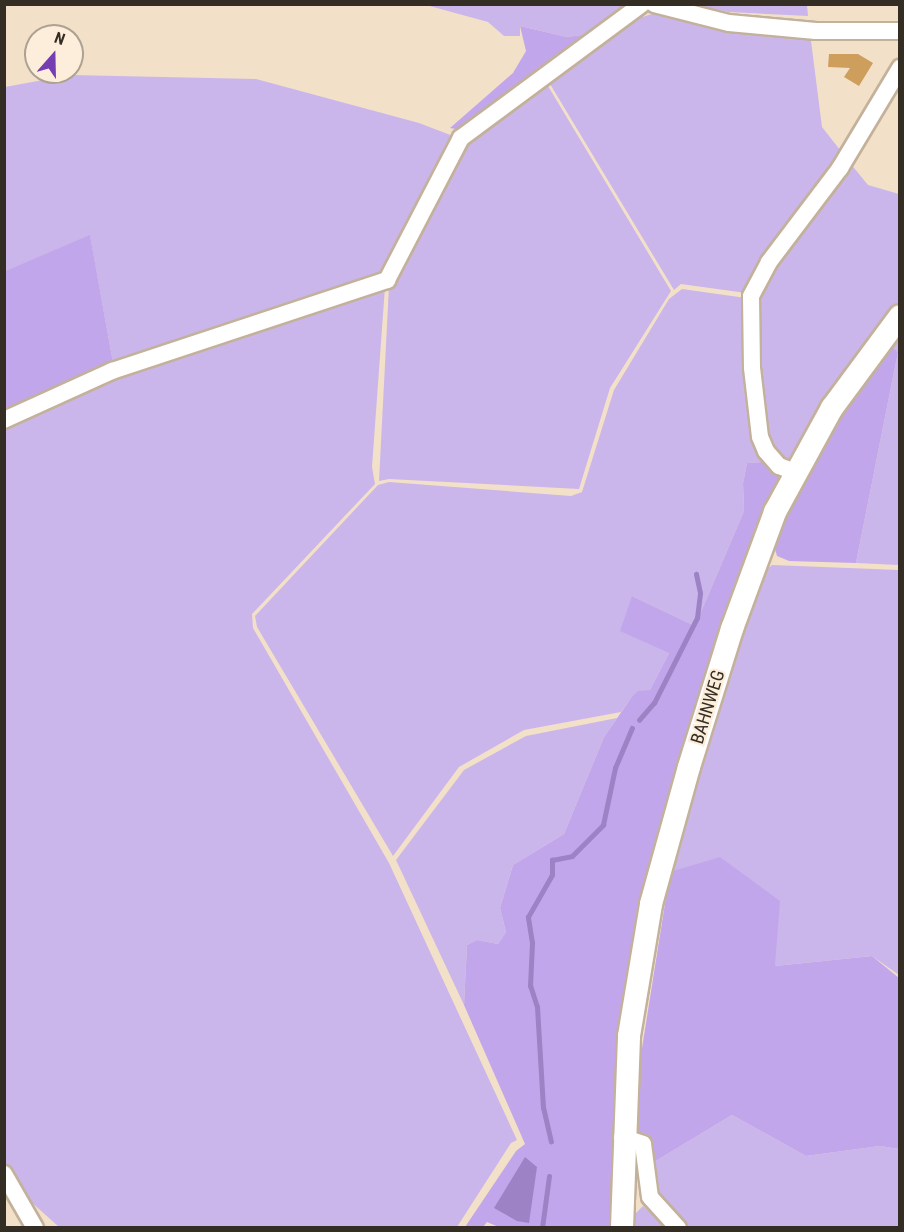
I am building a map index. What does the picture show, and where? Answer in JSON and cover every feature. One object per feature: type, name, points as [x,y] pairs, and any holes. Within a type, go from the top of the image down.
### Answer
[{"type":"main road","name":"BAHNWEG","points":[[622,1227],[622,1137],[629,1036],[651,904],[732,629],[775,512],[795,472],[832,408],[900,316]]},
{"type":"street","points":[[4,420],[112,371],[387,280],[461,138],[642,4]]},
{"type":"street","points":[[654,4],[729,23],[816,31],[900,31]]},
{"type":"street","points":[[795,472],[779,466],[766,451],[760,437],[752,368],[751,296],[769,262],[840,168],[900,68]]},
{"type":"street","points":[[622,1137],[643,1144],[650,1197],[678,1227]]},
{"type":"street","points":[[4,1174],[36,1225]]},
{"type":"shaded area","points":[[426,5],[629,5],[597,33],[567,37],[520,26],[520,36],[504,36],[488,22]]},
{"type":"shaded area","points":[[694,5],[807,5],[808,16],[729,12]]},
{"type":"shaded area","points":[[655,13],[810,33],[822,127],[844,155],[746,293],[681,284],[674,290],[547,79],[633,20]]},
{"type":"shaded area","points":[[520,26],[567,37],[597,33],[461,130],[450,128],[513,73],[526,51]]},
{"type":"shaded area","points":[[84,75],[256,79],[419,123],[453,136],[452,142],[383,274],[114,368],[90,236],[5,271],[5,87],[24,83],[84,84]]},
{"type":"shaded area","points":[[540,85],[548,86],[671,291],[610,388],[579,489],[389,479],[379,481],[389,286],[458,149]]},
{"type":"shaded area","points":[[850,163],[868,185],[899,194],[899,302],[792,464],[780,462],[766,440],[753,320],[761,284]]},
{"type":"shaded area","points":[[90,235],[114,368],[5,411],[5,271]]},
{"type":"shaded area","points":[[385,287],[372,467],[375,484],[252,614],[253,628],[389,863],[517,1140],[511,1143],[457,1227],[59,1227],[29,1200],[5,1162],[4,414]]},
{"type":"shaded area","points":[[682,289],[746,298],[756,444],[762,462],[747,463],[743,483],[744,511],[695,626],[632,596],[669,653],[650,690],[631,698],[621,712],[524,730],[459,767],[393,856],[257,627],[255,616],[378,485],[389,482],[571,496],[582,492],[614,390],[669,299]]},
{"type":"shaded area","points":[[899,337],[899,565],[856,563],[898,352],[892,347]]},
{"type":"shaded area","points":[[892,347],[898,352],[856,563],[789,561],[777,556],[772,539],[812,460],[879,360]]},
{"type":"shaded area","points":[[762,462],[783,478],[735,582],[650,864],[622,1017],[611,1227],[501,1228],[487,1222],[483,1227],[465,1227],[516,1151],[525,1144],[464,1005],[467,945],[477,940],[498,944],[506,932],[500,908],[513,865],[564,834],[604,737],[631,698],[638,691],[650,690],[669,653],[620,631],[632,596],[695,626],[744,511],[743,483],[747,463]]},
{"type":"shaded area","points":[[772,565],[899,570],[899,975],[872,956],[775,966],[670,872],[692,789],[761,574]]},
{"type":"shaded area","points":[[617,718],[604,737],[564,834],[513,865],[500,908],[506,932],[498,944],[477,940],[467,945],[464,1005],[396,860],[464,770],[526,736]]},
{"type":"shaded area","points":[[720,857],[780,901],[775,966],[872,956],[899,978],[899,1149],[880,1146],[806,1156],[732,1115],[649,1165],[629,1130],[670,872]]},
{"type":"shaded area","points":[[732,1115],[806,1156],[880,1146],[899,1149],[899,1227],[684,1227],[656,1198],[649,1165]]},
{"type":"shaded area","points":[[525,1157],[537,1167],[529,1223],[517,1221],[494,1208]]},
{"type":"shaded area","points":[[643,1206],[668,1227],[628,1228],[628,1221]]},
{"type":"building","points":[[829,54],[858,54],[873,63],[859,86],[844,77],[850,68],[828,67]]},
{"type":"waterway","points":[[639,720],[654,703],[697,618],[700,593],[696,574]]},
{"type":"waterway","points":[[551,1142],[543,1108],[537,1007],[530,986],[532,943],[528,917],[552,875],[552,860],[572,856],[603,825],[615,768],[632,728]]},
{"type":"waterway","points":[[542,1228],[549,1176]]}]
